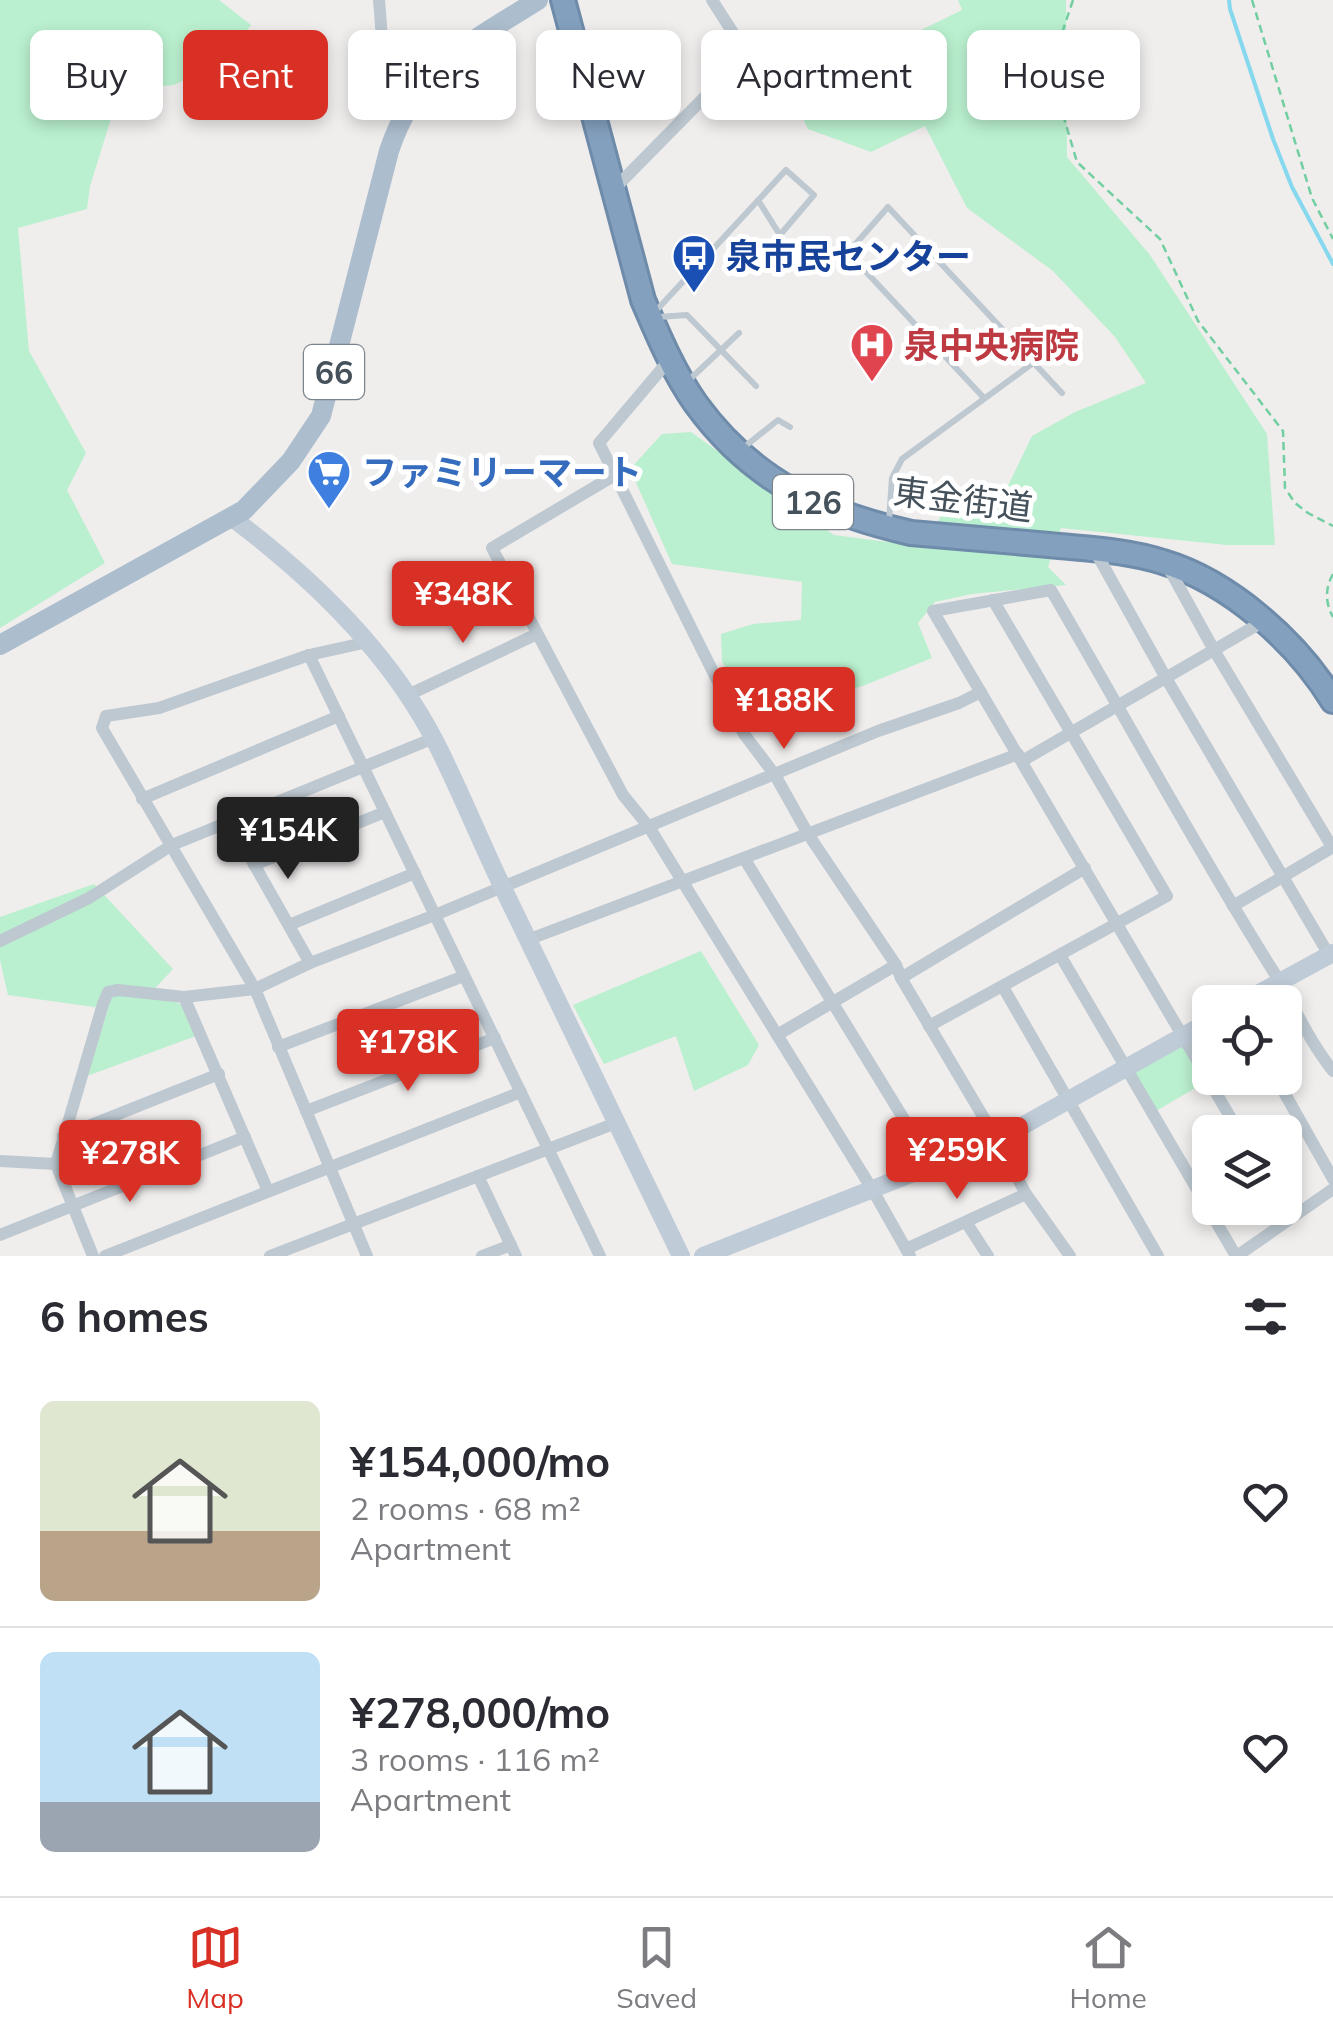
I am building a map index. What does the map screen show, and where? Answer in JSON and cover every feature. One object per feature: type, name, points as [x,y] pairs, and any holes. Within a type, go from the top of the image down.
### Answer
[{"type":"highway","name":"東金街道","points":[[564,0],[643,300],[694,402],[738,452],[774,480],[814,502],[888,528],[1118,551],[1166,562],[1202,577],[1264,621],[1294,650],[1333,701]]},
{"type":"main road","name":"66","points":[[490,30],[538,0]]},
{"type":"main road","name":"66","points":[[0,644],[244,510],[292,461],[322,416],[400,120]]},
{"type":"street","points":[[379,0],[381,30]]},
{"type":"street","points":[[614,189],[749,52],[712,0]]},
{"type":"street","points":[[670,359],[599,443],[744,734],[775,776],[898,972],[1026,1194],[1070,1256]]},
{"type":"street","points":[[615,475],[492,548],[624,795],[649,827],[908,1253],[1026,1194]]},
{"type":"street","points":[[231,517],[329,602],[368,642],[434,738],[682,1256]]},
{"type":"street","points":[[1094,549],[1166,678],[1331,954],[1274,985]]},
{"type":"street","points":[[1166,562],[1332,847],[1232,906]]},
{"type":"street","points":[[1229,1115],[933,611],[1051,590],[1316,1049],[1333,1070]]},
{"type":"street","points":[[930,1026],[1167,896],[993,600]]},
{"type":"street","points":[[530,939],[1020,758],[1264,621]]},
{"type":"street","points":[[406,696],[538,634]]},
{"type":"street","points":[[367,1256],[255,989],[102,728],[106,716],[159,708],[309,655],[368,642]]},
{"type":"street","points":[[309,655],[600,1256]]},
{"type":"street","points":[[92,1256],[56,1164],[108,992],[184,996],[255,989],[310,963],[435,916],[878,731],[981,692]]},
{"type":"street","points":[[142,799],[338,716]]},
{"type":"street","points":[[0,941],[89,898],[172,845],[434,738]]},
{"type":"street","points":[[254,865],[385,812]]},
{"type":"street","points":[[230,820],[310,963]]},
{"type":"street","points":[[744,858],[932,1164]]},
{"type":"street","points":[[776,1035],[1086,868]]},
{"type":"street","points":[[289,925],[415,873]]},
{"type":"street","points":[[1060,955],[1236,1256],[1272,1225]]},
{"type":"street","points":[[278,1047],[464,976]]},
{"type":"street","points":[[1003,987],[1158,1256]]},
{"type":"street","points":[[184,996],[268,1192]]},
{"type":"street","points":[[703,1256],[997,1140],[1192,1031]]},
{"type":"street","points":[[306,1110],[495,1038]]},
{"type":"street","points":[[62,1136],[219,1074]]},
{"type":"street","points":[[104,1256],[521,1092]]},
{"type":"street","points":[[1286,1095],[1333,1179]]},
{"type":"street","points":[[270,1256],[616,1123]]},
{"type":"street","points":[[0,1234],[245,1137]]},
{"type":"street","points":[[0,1161],[56,1164]]},
{"type":"street","points":[[478,1176],[513,1250],[482,1256]]},
{"type":"street","points":[[1302,1204],[1333,1188]]},
{"type":"street","points":[[966,1222],[988,1256]]},
{"type":"lane","points":[[650,317],[758,200],[786,170],[814,195],[780,235],[758,200]]},
{"type":"lane","points":[[984,398],[854,259],[852,248],[888,207],[1062,393]]},
{"type":"lane","points":[[650,317],[687,315],[756,386]]},
{"type":"lane","points":[[684,385],[739,333]]},
{"type":"lane","points":[[888,528],[892,478],[902,459],[1034,362]]},
{"type":"lane","points":[[738,452],[778,420],[790,428]]},
{"type":"path","points":[[1073,0],[1060,39],[1059,68],[1062,110],[1077,162],[1160,239],[1198,321],[1283,430],[1285,488],[1295,503],[1333,526]]},
{"type":"path","points":[[1252,0],[1312,198],[1333,239]]},
{"type":"path","points":[[1333,574],[1327,596],[1327,607],[1333,617]]},
{"type":"green space","points":[[0,0],[219,0],[251,25],[247,30],[183,30],[183,81],[174,85],[163,86],[163,30],[30,30],[30,120],[111,120],[90,186],[87,209],[18,228],[29,351],[86,453],[67,490],[105,563],[0,628]]},
{"type":"green space","points":[[958,0],[1066,0],[1066,30],[967,30],[967,120],[1067,120],[1067,157],[1150,255],[1267,434],[1275,545],[1227,545],[1061,528],[1048,567],[1066,585],[972,594],[935,602],[918,623],[932,658],[865,685],[754,721],[722,661],[721,634],[753,624],[801,620],[802,582],[672,564],[630,469],[662,434],[691,432],[834,535],[927,547],[942,513],[1005,492],[1032,436],[1075,412],[1146,383],[1115,337],[1053,271],[967,208],[925,126],[871,152],[808,129],[804,120],[947,120],[947,30],[921,30],[962,10]]},
{"type":"green space","points":[[94,884],[173,969],[147,997],[186,1007],[196,1036],[87,1076],[108,1009],[8,995],[0,960],[0,917]]},
{"type":"green space","points":[[701,951],[759,1045],[748,1065],[694,1091],[676,1036],[604,1064],[573,1005]]},
{"type":"green space","points":[[1180,1041],[1192,1062],[1192,1090],[1156,1111],[1131,1068]]},
{"type":"waterway","points":[[1229,0],[1273,139],[1292,187],[1333,264]]},
{"type":"place","name":"泉市民センター","points":[[694,294]]},
{"type":"place","name":"泉中央病院","points":[[872,383]]},
{"type":"place","name":"ファミリーマート","points":[[329,510]]}]
